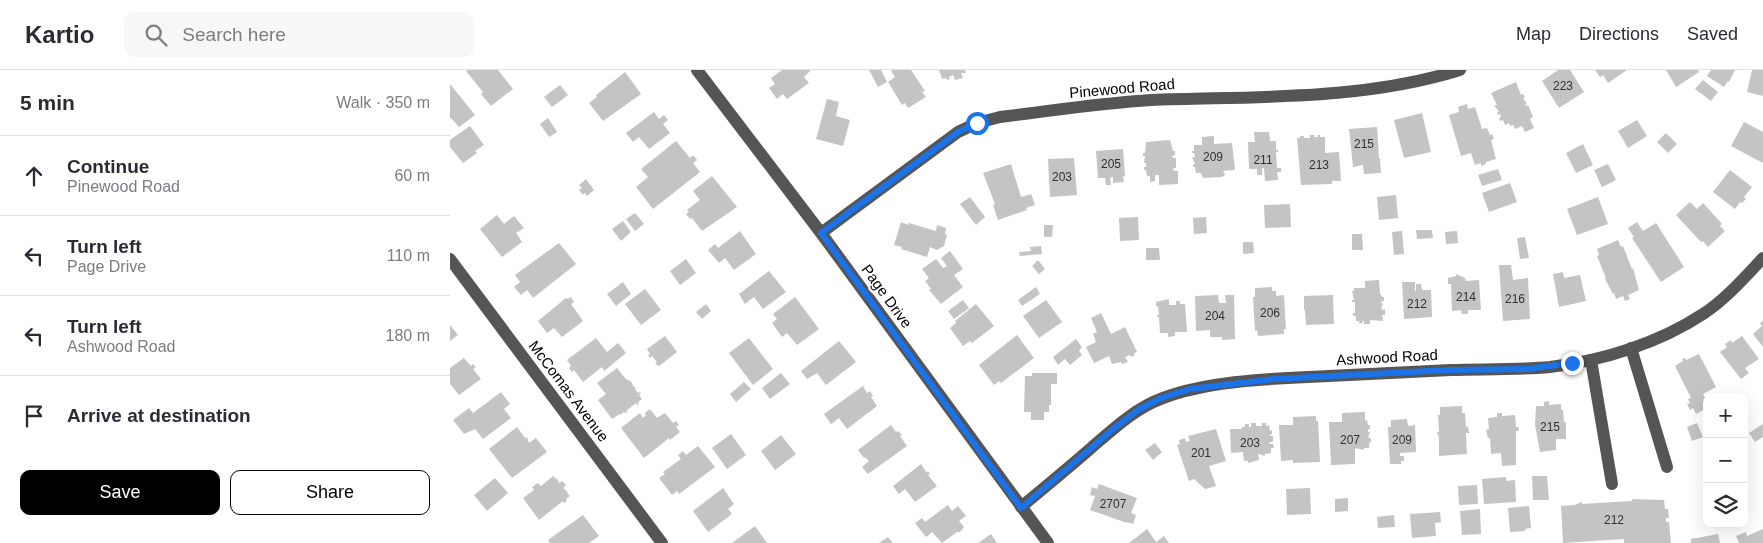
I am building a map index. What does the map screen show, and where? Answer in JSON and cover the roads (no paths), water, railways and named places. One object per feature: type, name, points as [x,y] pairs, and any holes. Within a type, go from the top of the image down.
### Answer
[{"type":"street","name":"Page Drive","points":[[697,70],[821,233],[1048,543]]},
{"type":"street","name":"Pinewood Road","points":[[821,233],[958,132],[977,123],[1000,117],[1148,100],[1285,96],[1359,91],[1408,84],[1460,70]]},
{"type":"street","name":"Ashwood Road","points":[[1021,508],[1112,430],[1138,410],[1161,398],[1190,389],[1274,379],[1449,370],[1527,369],[1591,360],[1645,343],[1705,313],[1723,298],[1763,258]]},
{"type":"street","name":"McComas Avenue","points":[[450,259],[662,543]]},
{"type":"street","points":[[1631,348],[1668,467]]},
{"type":"street","points":[[1591,360],[1612,484]]}]
